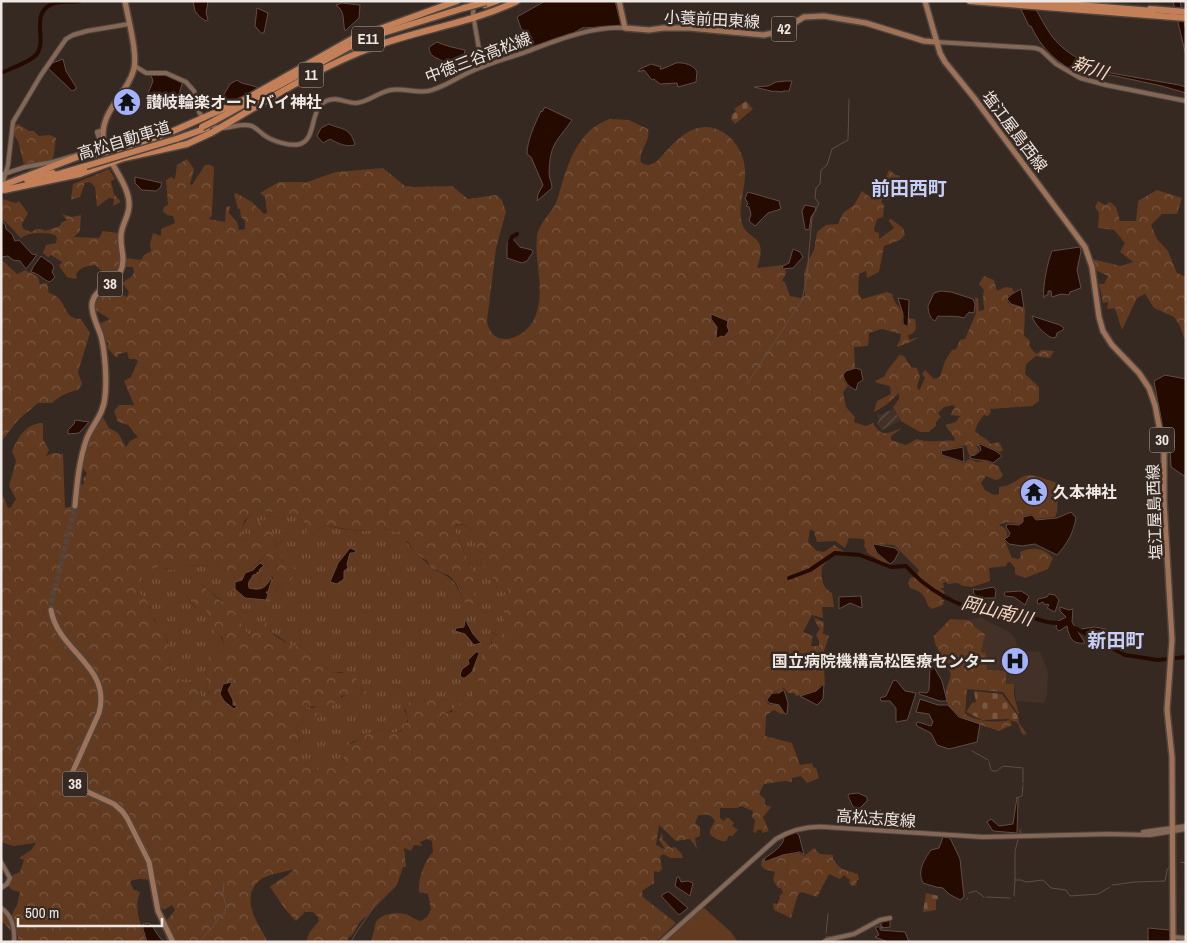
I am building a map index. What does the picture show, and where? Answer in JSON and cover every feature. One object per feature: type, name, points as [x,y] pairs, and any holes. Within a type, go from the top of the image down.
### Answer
[{"type":"highway","name":"11","points":[[107,152],[138,144],[246,99],[342,43],[457,1]]},
{"type":"highway","name":"高松自動車道","points":[[3,188],[86,165],[217,124],[347,48],[383,33],[497,1]]},
{"type":"highway","name":"11","points":[[112,162],[187,144],[206,136],[217,124],[310,75],[376,44],[474,19],[517,1]]},
{"type":"highway","points":[[970,1],[1174,14]]},
{"type":"highway","points":[[991,1],[1185,15]]},
{"type":"highway","points":[[1027,1],[1185,15]]},
{"type":"highway","points":[[1047,1],[1185,15]]},
{"type":"highway","points":[[3,188],[77,157],[107,152]]},
{"type":"highway","points":[[3,188],[80,174],[112,162]]},
{"type":"main road","points":[[125,1],[135,66],[146,73],[166,73],[186,82],[194,91],[198,112],[210,125],[217,124]]},
{"type":"main road","points":[[474,1],[474,19],[482,67]]},
{"type":"main road","points":[[619,1],[625,28]]},
{"type":"main road","name":"塩江屋島西線","points":[[926,1],[944,62],[975,100],[1084,245],[1090,261],[1099,317],[1105,336],[1113,348],[1142,376],[1155,405],[1165,463],[1164,501],[1172,640],[1168,716],[1172,752],[1173,939]]},
{"type":"main road","name":"小蓑前田東線","points":[[625,28],[649,30],[689,28],[764,36],[781,30],[804,17],[824,16],[859,22],[924,41],[937,42]]},
{"type":"main road","points":[[3,188],[3,174],[9,157],[13,122],[41,74],[66,39],[87,31],[129,24]]},
{"type":"main road","name":"中徳三谷高松線","points":[[217,124],[247,125],[256,128],[267,137],[290,144],[299,144],[309,136],[318,108],[326,101],[338,99],[353,103],[360,102],[388,90],[428,91],[482,67],[552,42],[583,33],[625,28]]},
{"type":"main road","points":[[937,42],[1039,49],[1056,64],[1080,78],[1186,101]]},
{"type":"main road","name":"38","points":[[75,506],[84,448],[88,436],[102,410],[105,396],[103,345],[92,304],[96,294],[112,282],[122,269],[121,234],[129,207],[126,191],[107,152],[104,130],[106,118],[131,78],[135,66]]},
{"type":"main road","points":[[3,174],[25,167],[53,162],[97,148],[101,144],[97,132],[104,130]]},
{"type":"main road","name":"38","points":[[51,610],[61,636],[94,672],[101,690],[102,703],[73,771],[74,780],[80,789],[118,807],[127,818],[149,862],[158,911],[173,942]]},
{"type":"main road","name":"高松志度線","points":[[661,942],[776,839],[802,828],[824,826],[983,837],[1130,834],[1186,828]]},
{"type":"main road","points":[[1,862],[10,878],[7,884],[1,888]]},
{"type":"main road","points":[[1,908],[8,913],[11,920],[14,942]]},
{"type":"main road","points":[[824,942],[858,933],[890,918]]},
{"type":"main road","points":[[1173,939],[1186,938]]},
{"type":"shaded area","points":[[894,409],[900,421],[882,430],[877,424],[879,420],[877,416]]},
{"type":"shaded area","name":"国立病院機構高松医療センター","points":[[980,617],[1011,633],[1017,645],[1024,651],[1040,651],[1048,672],[1047,695],[1044,703],[1016,701],[1014,684],[1006,685],[987,671],[986,653],[981,652],[985,634],[969,620]]},
{"type":"green space","points":[[746,101],[753,109],[735,124],[731,119],[736,111],[734,109]]},
{"type":"green space","points":[[610,119],[629,120],[648,129],[648,138],[641,154],[641,162],[647,165],[656,162],[676,141],[690,131],[710,127],[727,135],[740,151],[743,160],[745,176],[741,219],[743,227],[759,242],[761,248],[757,268],[783,265],[781,270],[785,269],[786,273],[782,281],[785,282],[790,296],[800,298],[805,296],[804,275],[807,263],[814,250],[817,232],[826,225],[838,224],[843,213],[854,205],[862,191],[872,197],[884,181],[889,170],[900,176],[901,184],[888,200],[883,199],[881,202],[884,205],[883,217],[877,219],[874,229],[875,232],[879,233],[879,239],[894,228],[889,221],[891,219],[903,228],[905,235],[900,240],[884,246],[879,272],[867,278],[866,271],[859,274],[858,293],[862,299],[887,292],[892,294],[902,312],[902,324],[908,328],[908,318],[915,319],[916,328],[913,333],[908,334],[909,340],[919,337],[898,347],[901,334],[882,329],[869,333],[868,346],[854,347],[855,368],[846,371],[843,375],[844,381],[848,386],[843,392],[846,407],[855,417],[854,422],[866,426],[873,423],[879,431],[885,433],[902,428],[891,436],[891,440],[906,445],[917,439],[926,441],[955,441],[945,425],[956,422],[960,416],[950,415],[955,407],[953,405],[944,407],[938,413],[941,417],[936,422],[936,426],[928,432],[920,432],[901,421],[893,407],[899,399],[899,393],[886,405],[874,412],[877,401],[891,394],[890,386],[875,381],[885,376],[899,355],[904,356],[911,367],[917,368],[920,377],[917,386],[919,391],[925,378],[922,374],[925,370],[934,379],[940,377],[945,361],[952,350],[956,349],[960,340],[965,339],[976,313],[975,297],[978,299],[979,311],[984,310],[984,290],[979,284],[984,276],[994,280],[997,291],[1005,287],[1012,288],[1014,292],[1008,296],[1008,303],[1025,309],[1024,336],[1029,340],[1030,347],[1036,354],[1042,350],[1054,351],[1050,358],[1036,356],[1026,364],[1025,374],[1039,387],[1039,401],[1032,406],[990,409],[991,412],[988,416],[984,415],[975,431],[991,444],[999,442],[1003,450],[1000,452],[980,443],[976,445],[979,450],[974,455],[969,455],[966,445],[940,451],[942,456],[964,463],[969,459],[977,462],[985,461],[998,466],[1003,475],[1000,479],[995,480],[986,476],[981,483],[985,490],[994,495],[999,494],[999,487],[1007,486],[1030,475],[1056,483],[1054,491],[1059,497],[1055,517],[1036,519],[1032,514],[1023,516],[1023,521],[1019,524],[1006,522],[999,525],[1006,530],[1007,537],[1004,539],[1012,558],[1018,559],[1021,557],[1020,552],[1025,550],[1042,550],[1053,558],[1048,569],[1025,578],[1015,574],[1015,568],[1010,562],[1006,566],[989,568],[990,581],[972,587],[957,583],[943,583],[944,588],[940,588],[945,592],[941,599],[944,600],[943,605],[932,609],[928,606],[922,594],[910,588],[908,583],[910,578],[917,576],[919,570],[894,545],[873,544],[876,553],[889,564],[887,565],[866,552],[863,539],[849,538],[845,548],[835,541],[817,542],[814,531],[810,530],[808,542],[817,551],[824,552],[834,545],[845,552],[831,557],[822,567],[822,582],[828,591],[832,593],[834,607],[822,607],[823,618],[812,615],[803,632],[813,636],[811,646],[819,646],[816,635],[820,628],[814,618],[824,622],[823,634],[829,636],[820,663],[824,670],[825,684],[821,685],[816,691],[797,696],[793,693],[788,693],[783,687],[783,690],[779,693],[775,691],[766,700],[768,704],[773,705],[774,703],[779,705],[784,714],[774,710],[766,715],[765,736],[792,743],[800,765],[812,763],[813,767],[816,768],[819,778],[807,783],[801,776],[792,778],[792,782],[764,784],[759,794],[765,799],[765,805],[771,807],[763,817],[769,831],[762,833],[762,830],[757,830],[756,833],[753,832],[755,821],[752,816],[753,811],[741,806],[737,808],[720,808],[720,818],[724,821],[726,818],[729,818],[734,823],[732,826],[738,830],[732,836],[729,835],[726,841],[717,839],[710,834],[715,821],[710,815],[698,816],[695,823],[700,827],[700,836],[695,838],[697,849],[690,839],[676,841],[659,825],[656,845],[666,850],[659,840],[662,833],[663,840],[671,848],[675,847],[683,858],[671,858],[663,854],[660,856],[662,869],[659,872],[654,871],[654,883],[642,891],[643,897],[676,923],[656,942],[371,942],[376,922],[382,917],[394,913],[402,913],[421,921],[427,917],[431,909],[428,894],[419,892],[419,887],[424,866],[433,852],[432,841],[427,839],[420,842],[422,846],[414,845],[411,851],[404,848],[406,867],[403,867],[397,885],[359,923],[346,942],[306,942],[309,933],[319,921],[318,917],[313,912],[305,912],[296,921],[270,887],[294,869],[263,878],[254,886],[250,901],[254,917],[266,938],[266,942],[170,942],[167,940],[162,926],[175,910],[172,905],[164,910],[159,906],[155,887],[152,883],[145,879],[138,879],[130,881],[133,889],[140,892],[137,903],[138,915],[146,942],[17,942],[18,937],[16,933],[12,932],[1,920],[1,910],[11,916],[17,905],[20,892],[12,890],[8,885],[11,881],[11,876],[20,872],[24,860],[19,858],[31,850],[36,843],[13,846],[1,842],[1,491],[8,508],[11,507],[16,499],[9,486],[16,461],[12,451],[23,432],[36,424],[42,423],[43,425],[43,439],[49,450],[46,456],[54,453],[63,454],[65,508],[77,505],[78,486],[84,484],[83,479],[87,474],[82,466],[85,453],[92,435],[103,417],[109,428],[118,433],[126,447],[130,441],[138,437],[128,425],[118,422],[114,411],[119,405],[134,405],[124,381],[131,377],[138,361],[129,359],[127,352],[119,354],[117,358],[109,350],[106,346],[109,344],[97,325],[110,319],[95,310],[99,298],[109,288],[127,297],[129,292],[122,283],[132,276],[134,272],[133,267],[126,267],[126,258],[141,260],[144,255],[151,251],[150,244],[153,233],[161,236],[161,229],[175,223],[173,216],[167,215],[163,211],[164,207],[168,205],[166,180],[171,177],[175,179],[177,165],[187,159],[194,169],[190,184],[192,185],[205,165],[214,167],[212,215],[209,219],[225,222],[226,207],[230,206],[229,213],[237,222],[239,230],[245,229],[245,221],[241,217],[234,194],[236,193],[252,202],[264,214],[267,213],[265,197],[260,193],[279,182],[307,182],[336,172],[383,168],[405,186],[452,186],[468,199],[496,195],[502,200],[506,212],[496,248],[487,321],[490,331],[495,336],[502,339],[510,338],[518,336],[525,331],[535,317],[538,307],[540,287],[537,237],[539,228],[555,205],[577,146],[591,130]],"holes":[[[256,510],[277,513],[281,510],[303,520],[307,529],[305,536],[310,536],[326,525],[357,530],[374,531],[390,529],[389,533],[400,532],[402,539],[408,542],[415,553],[427,561],[432,569],[451,577],[458,587],[464,602],[471,604],[476,603],[473,599],[475,576],[455,531],[456,525],[466,525],[473,536],[477,550],[483,555],[480,563],[491,575],[497,588],[506,584],[508,590],[504,596],[504,624],[512,639],[510,641],[503,633],[497,635],[491,632],[492,644],[486,647],[484,665],[479,665],[474,674],[479,682],[474,688],[471,703],[464,701],[463,703],[456,704],[452,712],[445,713],[439,702],[433,697],[430,697],[423,703],[411,701],[404,706],[408,722],[401,726],[401,731],[394,733],[384,729],[362,735],[359,740],[347,745],[343,764],[347,765],[347,768],[342,771],[337,764],[325,762],[319,766],[318,770],[311,773],[311,767],[304,763],[299,755],[297,743],[300,742],[296,727],[302,720],[315,723],[321,713],[305,713],[306,707],[330,706],[341,700],[341,696],[358,698],[370,693],[354,686],[360,683],[351,676],[345,673],[333,673],[302,647],[291,645],[278,638],[270,631],[266,622],[258,625],[250,636],[243,628],[231,603],[221,601],[198,582],[187,587],[186,595],[198,611],[205,610],[209,617],[207,624],[209,628],[213,626],[215,634],[222,637],[224,643],[222,651],[212,654],[208,658],[209,666],[205,670],[209,693],[206,696],[201,696],[200,692],[190,682],[184,682],[177,678],[173,668],[169,667],[172,654],[171,646],[151,617],[146,600],[138,593],[136,588],[143,583],[141,573],[159,566],[173,571],[176,569],[178,561],[181,562],[182,566],[205,566],[208,562],[216,567],[232,572],[229,579],[232,588],[243,598],[235,590],[234,581],[241,579],[265,555],[267,557],[260,573],[253,575],[248,583],[249,588],[258,590],[255,581],[271,561],[275,561],[278,565],[270,575],[273,577],[273,581],[268,592],[266,592],[268,595],[266,602],[269,602],[280,585],[289,582],[309,557],[305,558],[296,570],[282,561],[276,544],[276,535],[272,535],[272,519],[262,520],[248,527],[253,532],[242,541],[244,521]]]},
{"type":"green space","points":[[18,124],[29,131],[34,131],[39,136],[50,135],[56,138],[53,160],[24,165],[18,141],[14,135],[13,126]]},
{"type":"green space","points":[[109,169],[115,179],[111,181],[114,194],[121,202],[113,206],[114,199],[109,198],[97,207],[95,187],[90,182],[85,183],[80,197],[71,200],[73,184]]},
{"type":"green space","points":[[1157,190],[1182,198],[1177,214],[1162,214],[1151,225],[1157,239],[1168,251],[1177,273],[1186,277],[1186,338],[1184,338],[1180,326],[1174,317],[1154,308],[1145,294],[1137,298],[1122,330],[1115,308],[1107,309],[1108,302],[1103,303],[1099,284],[1104,284],[1108,276],[1093,269],[1092,259],[1121,266],[1133,262],[1120,252],[1125,243],[1114,230],[1098,228],[1099,213],[1095,207],[1098,201],[1105,205],[1110,202],[1116,207],[1120,221],[1136,221],[1138,201]]},
{"type":"green space","points":[[3,199],[16,203],[19,201],[28,213],[22,224],[23,229],[31,232],[38,229],[45,231],[60,226],[61,223],[67,220],[62,214],[72,217],[81,215],[80,231],[74,237],[99,238],[103,231],[118,233],[121,261],[115,278],[111,274],[103,272],[95,265],[86,266],[80,270],[76,274],[77,278],[67,277],[59,266],[62,262],[51,255],[48,257],[43,253],[46,245],[56,243],[57,238],[55,235],[37,233],[21,238],[1,219]]},
{"type":"green space","points":[[3,261],[17,274],[25,270],[38,277],[40,284],[47,283],[49,293],[60,300],[68,314],[81,319],[90,333],[78,372],[82,384],[78,390],[58,398],[52,403],[38,403],[18,420],[1,442],[1,262]]},
{"type":"green space","points":[[281,509],[303,520],[308,529],[306,536],[310,536],[326,525],[354,530],[391,529],[394,533],[400,531],[405,540],[432,569],[447,576],[454,582],[464,602],[473,599],[475,576],[455,531],[456,526],[461,525],[469,528],[477,550],[483,555],[480,563],[491,575],[497,588],[506,583],[508,590],[504,596],[504,624],[513,639],[510,641],[492,632],[490,649],[484,665],[477,675],[479,681],[471,703],[463,704],[452,711],[444,713],[438,701],[432,698],[425,700],[423,703],[404,710],[407,721],[398,732],[394,733],[384,729],[362,735],[359,740],[351,742],[344,753],[343,764],[347,765],[347,768],[342,771],[322,765],[318,770],[311,773],[311,767],[303,763],[299,758],[297,743],[300,741],[296,727],[302,720],[312,719],[320,713],[305,713],[306,707],[330,706],[345,695],[358,698],[364,690],[353,686],[342,672],[333,673],[302,647],[291,645],[270,631],[250,636],[243,628],[235,611],[198,582],[186,595],[195,608],[205,610],[224,643],[222,651],[212,654],[209,666],[205,670],[209,693],[206,696],[201,696],[200,692],[190,682],[184,683],[177,678],[173,668],[169,667],[172,654],[166,637],[160,632],[155,620],[151,617],[146,600],[138,593],[135,587],[143,583],[141,573],[159,565],[168,570],[178,561],[181,561],[182,566],[205,566],[208,561],[216,567],[233,572],[232,588],[242,597],[235,590],[234,581],[254,567],[265,555],[267,557],[260,573],[252,579],[258,588],[254,581],[260,577],[271,561],[275,561],[278,564],[271,575],[273,581],[268,592],[276,592],[280,585],[289,582],[308,558],[301,563],[296,571],[285,563],[280,558],[278,552],[276,536],[272,535],[262,520],[249,527],[254,532],[248,538],[241,541],[244,524],[256,510],[276,513]]},
{"type":"green space","points":[[950,619],[969,620],[985,634],[981,652],[986,653],[987,670],[1006,671],[1006,684],[1014,684],[1014,695],[1019,715],[1003,692],[967,689],[965,714],[987,721],[1010,720],[1012,725],[999,731],[965,719],[957,714],[947,702],[946,693],[951,674],[935,644],[934,636]]},
{"type":"green space","points":[[974,691],[1002,694],[1018,716],[1019,723],[1027,734],[1023,735],[1018,723],[1008,719],[982,720],[966,712],[972,703],[976,702]]},
{"type":"green space","points":[[814,848],[820,854],[833,855],[833,859],[841,868],[858,874],[859,880],[857,880],[856,885],[852,886],[849,883],[850,880],[844,875],[840,879],[829,874],[817,897],[802,892],[798,894],[791,918],[774,910],[773,903],[777,904],[779,896],[783,893],[773,880],[775,872],[764,869],[761,865],[762,859],[764,858],[764,863],[782,855],[799,853],[804,856]]},
{"type":"green space","points":[[926,893],[938,896],[936,910],[923,912]]},
{"type":"green space","points":[[703,907],[731,932],[738,942],[663,942]]},
{"type":"water","points":[[193,1],[208,1],[206,13],[208,20],[206,21],[200,17],[195,11]]},
{"type":"water","points":[[545,1],[615,1],[622,26],[582,28],[572,34],[528,48],[517,17]]},
{"type":"water","name":"新川","points":[[1017,1],[1031,1],[1052,37],[1065,50],[1094,70],[1179,85],[1186,87],[1186,93],[1111,75],[1087,74],[1091,71],[1085,67],[1081,74],[1065,66],[1051,55],[1040,42],[1031,26],[1029,26]]},
{"type":"water","points":[[1173,1],[1180,1],[1186,31],[1186,56]]},
{"type":"water","points":[[342,3],[360,5],[359,18],[345,31],[341,10],[336,5]]},
{"type":"water","points":[[257,8],[268,13],[264,33],[261,33],[255,26]]},
{"type":"water","points":[[437,42],[465,50],[461,71],[450,72],[447,75],[448,68],[445,63],[429,51],[429,47]]},
{"type":"water","points":[[63,59],[66,71],[76,87],[72,91],[48,68],[50,64]]},
{"type":"water","points":[[676,63],[694,68],[697,72],[696,82],[678,87],[677,83],[660,84],[654,79],[652,80],[644,70],[638,72],[640,69],[651,64],[662,69]]},
{"type":"water","points":[[165,74],[183,81],[176,103],[166,109],[150,102],[147,96],[153,81],[151,75]]},
{"type":"water","points":[[237,80],[258,88],[230,104],[223,96],[230,84]]},
{"type":"water","points":[[792,81],[789,91],[772,92],[754,87],[768,86],[776,82]]},
{"type":"water","points":[[545,107],[572,120],[553,148],[549,173],[552,188],[537,201],[538,194],[543,185],[531,157],[527,154],[527,149],[534,127],[541,111]]},
{"type":"water","points":[[329,124],[348,132],[355,145],[342,145],[330,139],[323,143],[317,136],[321,128]]},
{"type":"water","points":[[135,177],[162,183],[156,191],[142,190],[135,183]]},
{"type":"water","points":[[748,192],[779,201],[781,209],[768,213],[755,226],[749,221],[751,214],[749,207],[746,206],[748,204],[745,198]]},
{"type":"water","points":[[805,205],[815,207],[816,210],[811,217],[809,230],[805,229],[802,211]]},
{"type":"water","points":[[1,221],[12,234],[15,241],[19,240],[32,254],[37,255],[26,269],[20,261],[13,260],[8,256],[1,257]]},
{"type":"water","points":[[512,238],[520,247],[532,250],[533,252],[527,261],[522,263],[507,258],[507,244]]},
{"type":"water","points":[[1080,247],[1081,251],[1077,270],[1081,288],[1070,292],[1069,295],[1061,294],[1052,297],[1051,291],[1048,291],[1048,295],[1044,298],[1046,274],[1052,251]]},
{"type":"water","points":[[793,249],[800,252],[803,257],[793,268],[782,269],[783,266],[789,263]]},
{"type":"water","points":[[41,256],[54,267],[52,272],[55,277],[50,282],[31,272]]},
{"type":"water","points":[[1021,289],[1024,308],[1011,304],[1007,299]]},
{"type":"water","points":[[941,291],[973,299],[975,304],[974,313],[969,312],[964,318],[938,316],[935,321],[933,320],[928,306],[934,293]]},
{"type":"water","points":[[898,298],[909,300],[908,327],[903,324],[903,314]]},
{"type":"water","points":[[711,314],[728,321],[729,331],[724,337],[721,336],[716,339],[717,327],[711,319]]},
{"type":"water","points":[[1032,316],[1064,328],[1057,333],[1056,337],[1052,338],[1035,323]]},
{"type":"water","points":[[856,368],[861,370],[863,380],[858,383],[856,390],[851,388],[843,375],[846,371]]},
{"type":"water","points":[[1165,375],[1186,379],[1186,477],[1171,467],[1170,447],[1166,447],[1154,381]]},
{"type":"water","points":[[75,420],[89,422],[79,433],[68,434],[68,430]]},
{"type":"water","points":[[980,444],[996,451],[1002,456],[993,463],[970,458],[970,456],[975,455],[981,450],[980,446],[977,445]]},
{"type":"water","points":[[963,447],[964,462],[942,455],[941,451]]},
{"type":"water","points":[[1071,512],[1076,518],[1070,538],[1057,555],[1035,544],[1022,546],[1009,544],[1004,539],[1010,533],[1006,527],[1007,524],[1019,525],[1023,522],[1023,517],[1032,515],[1036,520],[1057,518]]},
{"type":"water","points":[[874,544],[895,548],[899,552],[894,561],[890,564],[877,553]]},
{"type":"water","points":[[350,548],[357,551],[350,553],[347,564],[348,568],[344,571],[344,579],[337,584],[330,582],[338,563]]},
{"type":"water","points":[[260,563],[264,565],[259,570],[260,573],[257,572],[257,574],[253,575],[249,582],[249,588],[263,588],[271,578],[268,592],[266,592],[268,595],[266,600],[245,598],[235,589],[235,582],[242,580],[245,573],[253,570]]},
{"type":"water","points":[[993,587],[996,590],[995,598],[981,598],[979,604],[976,603],[973,589]]},
{"type":"water","points":[[1021,591],[1029,596],[1025,605],[1014,597],[1005,596],[1004,594],[1005,592]]},
{"type":"water","points":[[1049,594],[1055,595],[1059,600],[1055,612],[1047,608],[1048,604],[1045,605],[1043,602],[1037,603],[1038,599],[1047,597]]},
{"type":"water","points":[[861,596],[862,608],[850,603],[839,609],[839,597]]},
{"type":"water","points":[[1060,607],[1069,610],[1073,609],[1072,622],[1085,643],[1074,641],[1069,634],[1067,626],[1059,631],[1056,628],[1057,622],[1066,617],[1060,611]]},
{"type":"water","points":[[465,619],[473,634],[481,643],[474,645],[465,634],[455,631],[456,628],[464,627]]},
{"type":"water","points":[[1094,627],[1106,629],[1106,632],[1113,635],[1112,643],[1089,640],[1081,629]]},
{"type":"water","points":[[476,652],[479,652],[479,654],[472,672],[465,678],[462,678],[460,675],[462,669],[469,664],[468,660]]},
{"type":"water","points":[[930,667],[934,667],[942,681],[947,701],[940,701],[919,694],[919,692],[927,693],[929,690]]},
{"type":"water","points":[[232,679],[234,679],[228,690],[233,700],[233,705],[237,706],[234,709],[224,701],[220,694],[223,684],[232,682]]},
{"type":"water","points":[[896,680],[905,691],[916,693],[907,720],[896,722],[896,708],[890,701],[881,701],[880,698],[886,696],[893,681]]},
{"type":"water","points":[[824,684],[823,699],[817,705],[800,696],[816,691]]},
{"type":"water","points":[[784,690],[788,703],[787,714],[779,705],[769,703],[767,700],[772,693],[779,693]]},
{"type":"water","points":[[920,699],[938,705],[948,705],[959,717],[980,724],[977,742],[949,749],[937,745],[931,733],[917,726],[916,723],[918,722],[931,726],[933,722],[929,714],[916,712]]},
{"type":"water","points":[[858,793],[867,797],[867,801],[860,808],[853,807],[848,796],[849,794]]},
{"type":"water","points":[[1017,797],[1017,833],[993,831],[987,822],[991,819],[999,826],[1013,824]]},
{"type":"water","points":[[880,810],[888,815],[885,821],[877,828],[867,826],[866,821],[870,813]]},
{"type":"water","points":[[795,832],[799,835],[804,855],[800,852],[783,855],[764,862],[765,858],[780,846],[784,837]]},
{"type":"water","points":[[943,837],[950,838],[960,859],[964,897],[960,900],[943,888],[923,883],[921,879],[921,870],[924,862],[931,850],[939,848]]},
{"type":"water","points":[[677,877],[679,877],[681,882],[688,881],[693,883],[690,896],[675,886]]},
{"type":"water","points":[[667,892],[688,908],[679,915],[662,897]]},
{"type":"water","points":[[890,920],[890,927],[880,928],[880,930],[905,932],[909,942],[888,942],[875,937],[879,935],[875,927],[883,927],[881,922]]},
{"type":"water","points":[[149,923],[164,942],[147,942],[143,924]]},
{"type":"water","points":[[1148,928],[1170,930],[1171,942],[1148,942]]},
{"type":"waterway","points":[[1,73],[24,63],[36,55],[40,43],[41,15],[44,10],[50,5],[57,3],[80,1]]},
{"type":"waterway","points":[[747,384],[802,300],[807,276],[812,217],[819,203],[815,198],[816,188],[820,184],[821,170],[827,165],[832,149],[848,140],[849,99]]},
{"type":"waterway","points":[[510,242],[512,237],[517,234]]},
{"type":"waterway","name":"岡山南川","points":[[789,578],[810,570],[835,553],[860,555],[891,567],[906,566],[934,590],[968,607],[998,615],[1028,617],[1060,623]]},
{"type":"waterway","name":"岡山南川","points":[[1075,628],[1125,655],[1158,660],[1186,657]]},
{"type":"waterway","points":[[972,751],[988,760]]},
{"type":"waterway","points":[[989,762],[991,770],[995,771],[1003,766],[1023,768]]},
{"type":"waterway","points":[[1023,769],[1023,783]]},
{"type":"waterway","points":[[1017,798],[1022,796],[1023,785]]},
{"type":"waterway","points":[[1020,830],[1021,834]]},
{"type":"waterway","points":[[1018,840],[1015,851],[1015,880],[1026,882],[1043,880],[1051,888],[1066,890],[1070,896],[1098,894],[1110,887]]},
{"type":"waterway","points":[[1181,862],[1186,863]]},
{"type":"waterway","points":[[1112,885],[1165,881],[1170,865]]},
{"type":"waterway","points":[[1014,896],[1015,880]]},
{"type":"waterway","points":[[199,942],[225,912],[224,883]]},
{"type":"waterway","points":[[969,893],[976,891],[984,897]]},
{"type":"waterway","points":[[986,897],[1010,898]]},
{"type":"waterway","points":[[351,942],[378,899]]},
{"type":"waterway","points":[[826,933],[828,914]]},
{"type":"waterway","points":[[826,937],[838,936]]},
{"type":"tunnel","points":[[51,610],[75,506]]},
{"type":"place","name":"讃岐輪楽オートバイ神社","points":[[127,102]]},
{"type":"place","name":"久本神社","points":[[1034,492]]},
{"type":"place","name":"国立病院機構高松医療センター","points":[[1015,661]]},
{"type":"district","name":"前田西町","points":[[909,188]]},
{"type":"district","name":"新田町","points":[[1116,640]]}]
